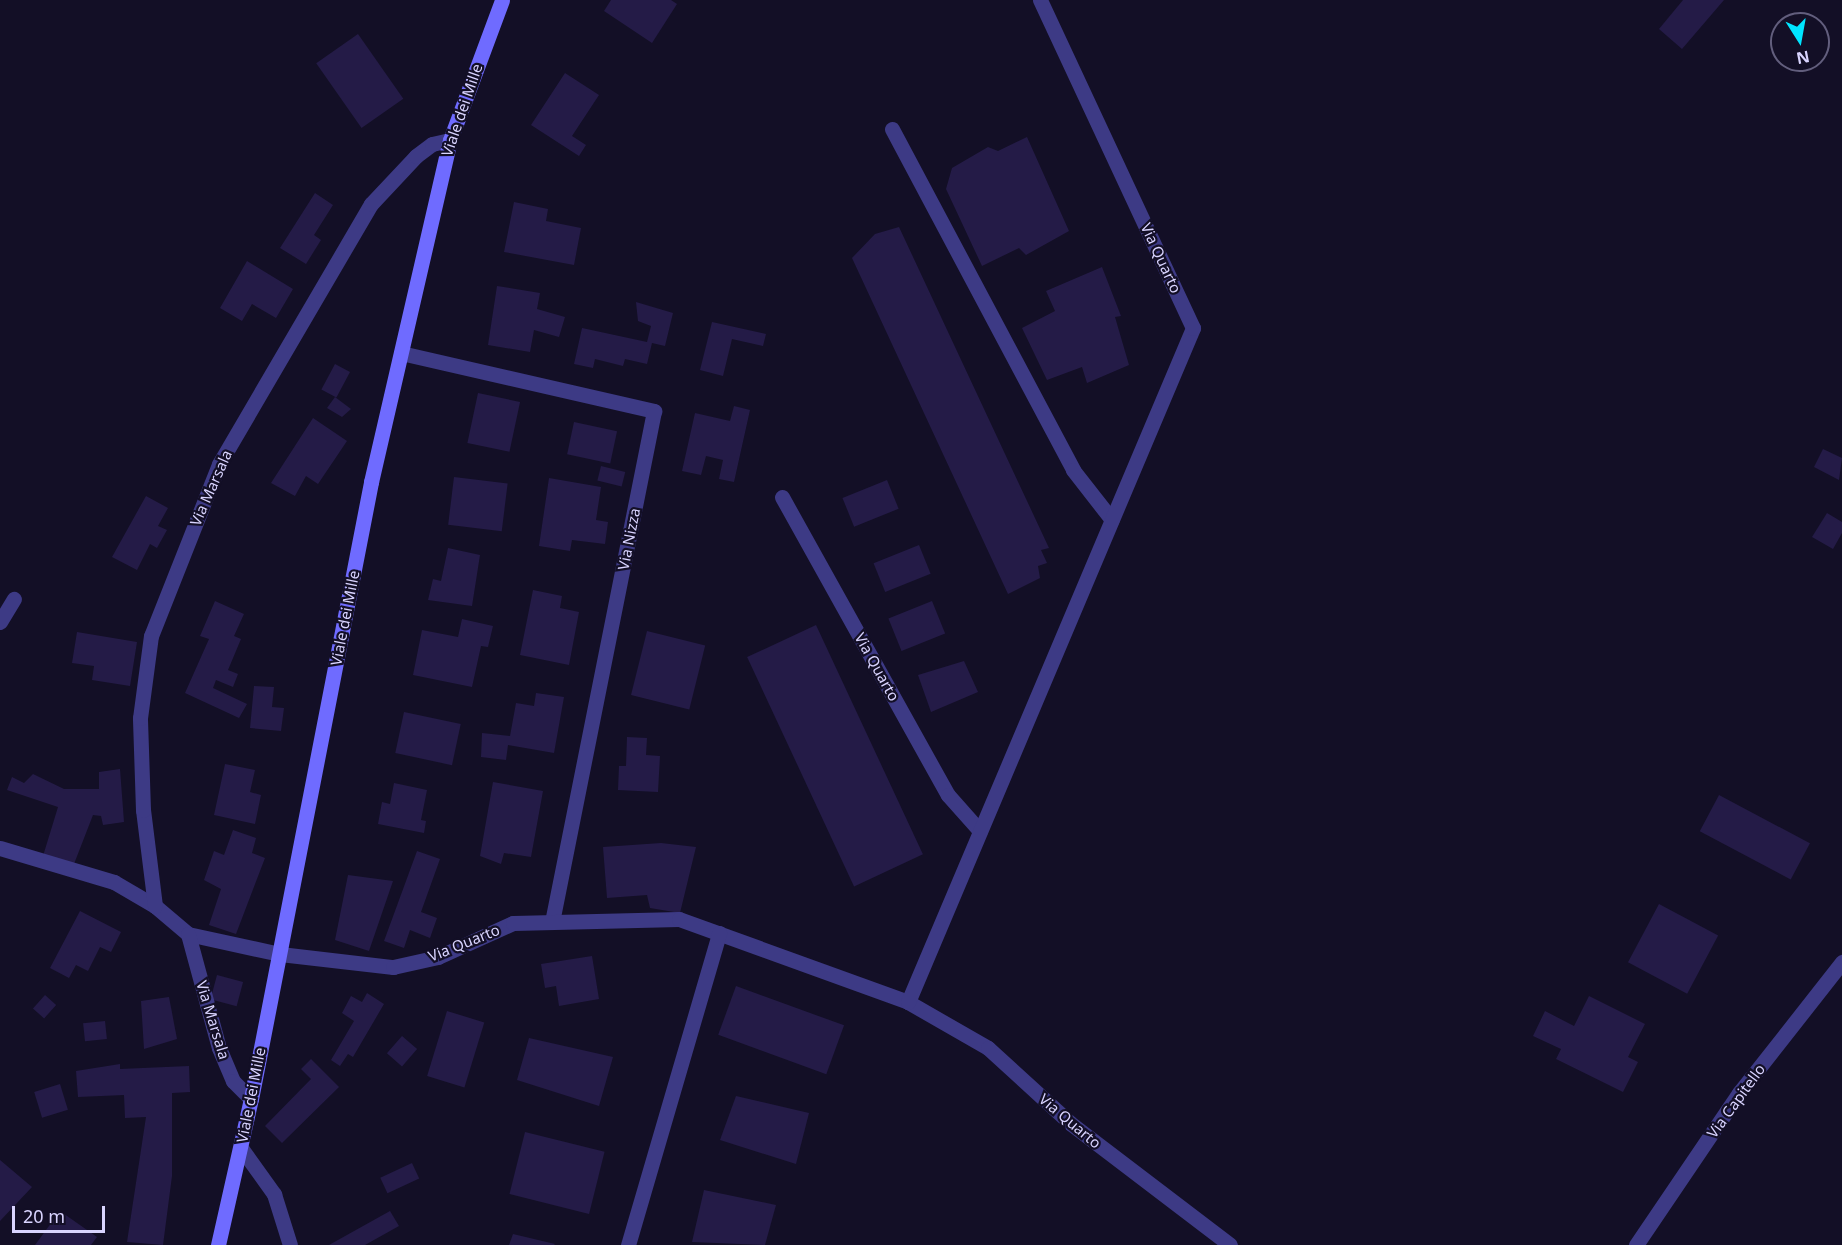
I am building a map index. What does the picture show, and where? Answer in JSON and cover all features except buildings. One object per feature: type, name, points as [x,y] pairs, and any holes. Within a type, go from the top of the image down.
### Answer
[{"type":"main road","name":"Viale dei Mille","points":[[218,1245],[251,1100],[371,482],[400,353],[450,140],[502,0]]},
{"type":"street","name":"Via Quarto","points":[[908,1002],[1193,328],[1040,0]]},
{"type":"street","points":[[892,129],[1073,470],[1112,520]]},
{"type":"street","name":"Via Marsala","points":[[155,906],[143,810],[140,718],[151,636],[219,464],[370,204],[416,156],[432,144],[450,140]]},
{"type":"street","name":"Via Nizza","points":[[400,353],[654,411],[552,922]]},
{"type":"street","name":"Via Quarto","points":[[782,497],[948,795],[980,831]]},
{"type":"street","points":[[0,622],[14,599]]},
{"type":"street","points":[[0,848],[114,882],[155,906],[188,934]]},
{"type":"street","name":"Via Quarto","points":[[188,934],[280,954],[393,967],[438,957],[513,923],[679,919],[908,1002],[988,1048],[1070,1122],[1230,1245]]},
{"type":"street","points":[[628,1245],[719,933]]},
{"type":"street","name":"Via Marsala","points":[[188,934],[219,1048],[233,1081],[251,1100]]},
{"type":"street","name":"Via Capitello","points":[[1636,1245],[1739,1093],[1842,962]]},
{"type":"street","points":[[241,1148],[274,1194],[290,1245]]}]
